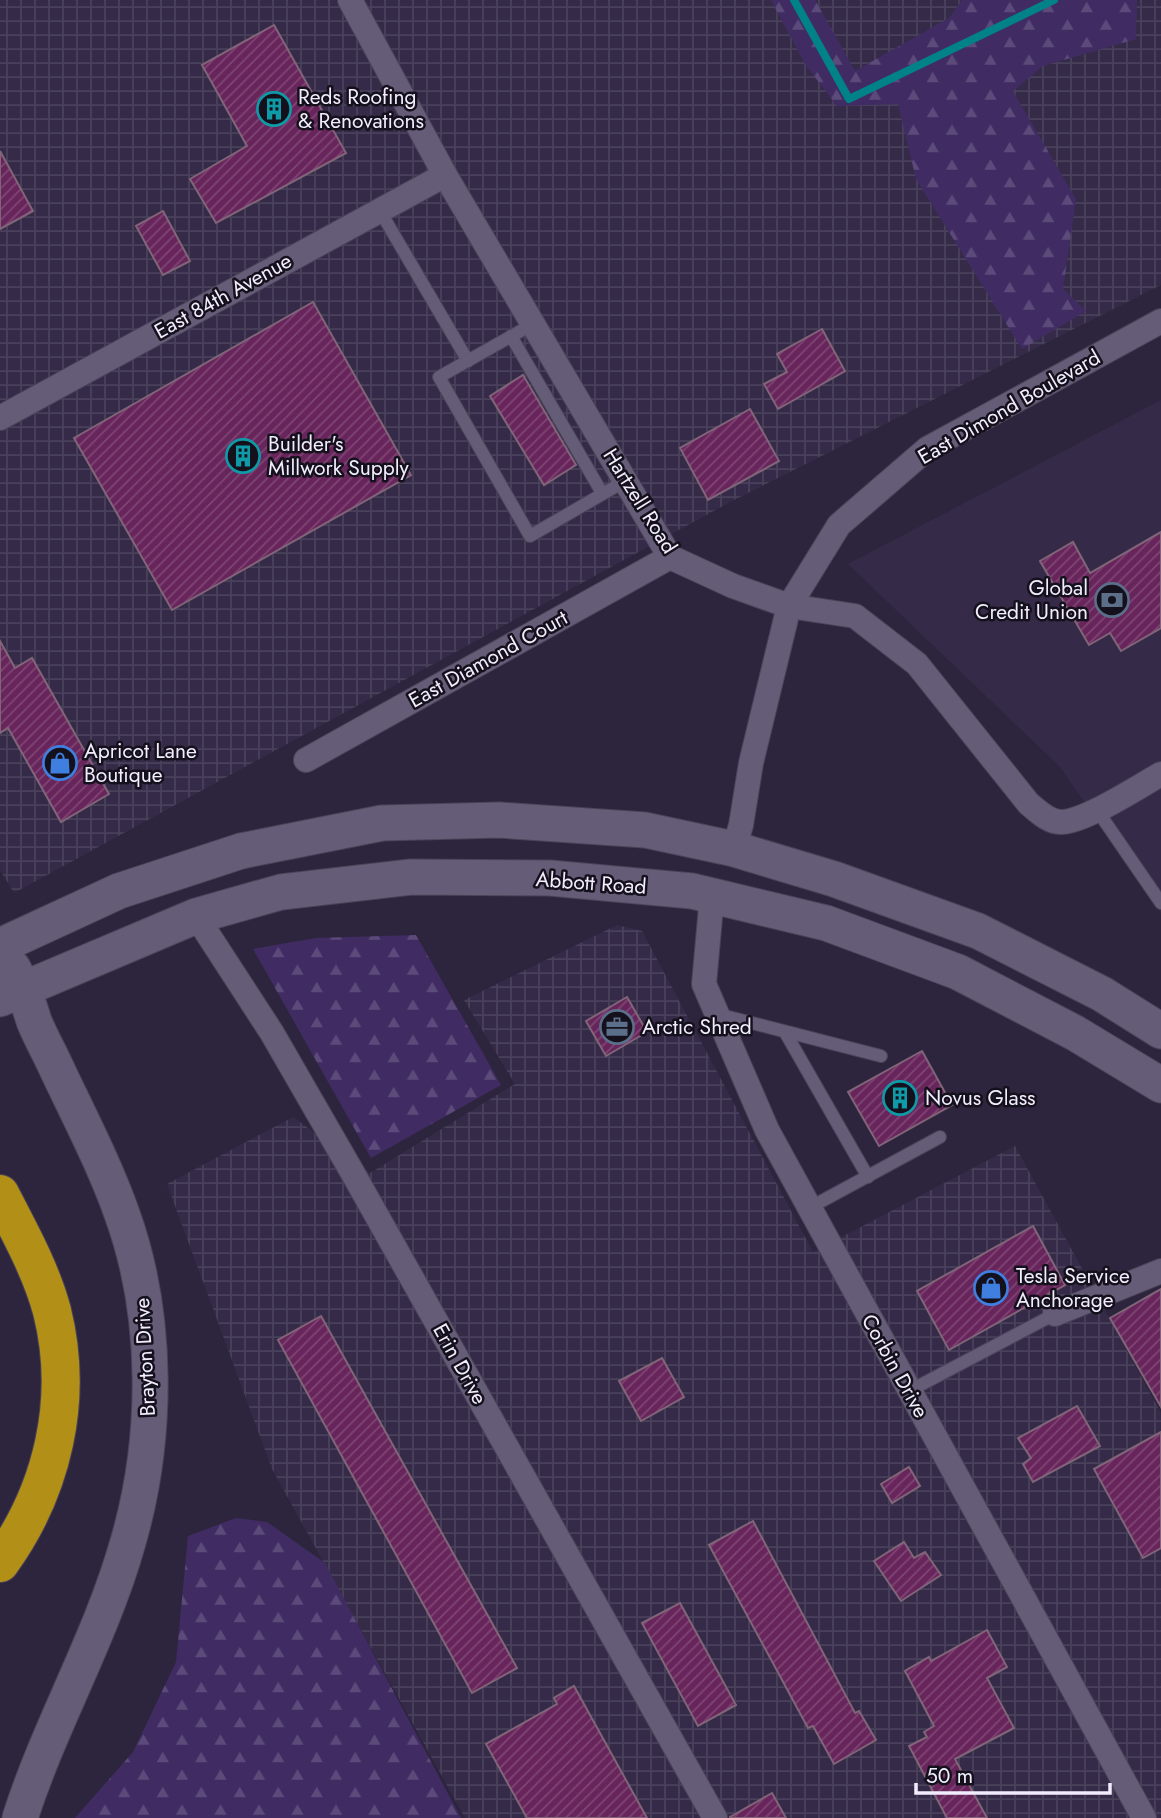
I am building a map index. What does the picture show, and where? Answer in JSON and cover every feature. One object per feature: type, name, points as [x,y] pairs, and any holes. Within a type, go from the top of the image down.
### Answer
[{"type":"highway","points":[[0,1194],[28,1251],[51,1309],[60,1362],[61,1394],[52,1455],[41,1491],[29,1517],[0,1563]]},
{"type":"main road","points":[[0,946],[118,891],[242,851],[382,823],[512,821],[645,831],[734,849],[834,879],[978,932],[1102,994],[1161,1031]]},
{"type":"main road","points":[[712,896],[734,849]]},
{"type":"main road","name":"Abbott Road","points":[[12,993],[196,916],[281,892],[411,877],[550,878],[692,891],[826,923],[958,972],[1075,1033],[1161,1085]]},
{"type":"main road","name":"Brayton Drive","points":[[0,946],[12,993],[35,1023],[103,1168],[127,1230],[141,1289],[150,1383],[147,1450],[128,1541],[97,1630],[42,1758],[20,1818]]},
{"type":"street","name":"Hartzell Road","points":[[349,0],[445,175],[670,557],[733,586],[789,606],[855,616],[917,664],[1029,804],[1050,820],[1062,822],[1097,810],[1161,774]]},
{"type":"street","name":"East 84th Avenue","points":[[0,418],[445,175]]},
{"type":"street","name":"East Dimond Boulevard","points":[[734,849],[741,825],[751,763],[789,606],[839,525],[927,449],[1161,321]]},
{"type":"street","name":"East Diamond Court","points":[[306,760],[670,557]]},
{"type":"street","name":"Corbin Drive","points":[[712,896],[704,984],[767,1130],[1143,1818]]},
{"type":"street","name":"Erin Drive","points":[[196,916],[272,1032],[715,1818]]},
{"type":"street","points":[[1055,1314],[1161,1271]]},
{"type":"lane","points":[[380,211],[468,361]]},
{"type":"lane","points":[[533,324],[439,377],[530,536],[625,481]]},
{"type":"lane","points":[[511,336],[603,493]]},
{"type":"lane","points":[[1097,810],[1161,902]]},
{"type":"lane","points":[[717,1014],[881,1056]]},
{"type":"lane","points":[[785,1032],[867,1177]]},
{"type":"lane","points":[[809,1208],[940,1137]]},
{"type":"lane","points":[[908,1392],[1055,1314]]},
{"type":"shaded area","points":[[0,0],[1161,0],[1161,285],[732,501],[14,893],[0,870]]},
{"type":"shaded area","points":[[1161,400],[1161,913],[1060,767],[848,564]]},
{"type":"shaded area","points":[[617,925],[642,931],[813,1252],[1015,1146],[1161,1413],[1161,1818],[465,1818],[272,1469],[167,1184],[293,1117],[370,1173],[515,1084],[464,1000]]},
{"type":"green space","points":[[771,0],[815,0],[855,71],[949,18],[962,0],[1137,0],[1136,39],[1043,66],[1013,91],[1076,199],[1063,289],[1086,311],[1022,349],[916,179],[898,104],[837,106],[805,64]]},
{"type":"green space","points":[[416,935],[501,1085],[371,1158],[253,949],[316,938]]},
{"type":"green space","points":[[236,1518],[267,1522],[325,1563],[461,1818],[75,1818],[133,1752],[176,1662],[188,1536]]},
{"type":"building","name":"Reds Roofing & Renovations","points":[[274,25],[346,153],[216,223],[190,179],[247,146],[202,65]]},
{"type":"building","points":[[0,151],[33,211],[0,229]]},
{"type":"building","points":[[163,211],[190,261],[163,275],[136,226]]},
{"type":"building","name":"Builder's Millwork Supply","points":[[313,302],[411,475],[172,610],[74,438]]},
{"type":"building","points":[[822,329],[845,371],[778,409],[764,384],[787,372],[777,354]]},
{"type":"building","points":[[523,375],[576,465],[544,485],[490,396]]},
{"type":"building","points":[[750,409],[779,461],[708,500],[680,448]]},
{"type":"building","name":"Global Credit Union","points":[[1161,532],[1161,628],[1121,651],[1110,633],[1089,645],[1040,561],[1073,542],[1090,573]]},
{"type":"building","name":"Apricot Lane Boutique","points":[[0,641],[15,668],[32,658],[109,794],[61,822],[8,728],[0,733]]},
{"type":"building","name":"Arctic Shred","points":[[627,997],[647,1032],[606,1056],[586,1021]]},
{"type":"building","name":"Novus Glass","points":[[922,1051],[952,1105],[879,1146],[848,1092]]},
{"type":"building","name":"Tesla Service Anchorage","points":[[1033,1226],[1065,1285],[949,1350],[917,1291]]},
{"type":"building","points":[[1161,1289],[1161,1407],[1110,1318]]},
{"type":"building","points":[[321,1316],[517,1668],[472,1693],[278,1340]]},
{"type":"building","points":[[662,1358],[684,1397],[641,1421],[619,1381]]},
{"type":"building","points":[[1077,1406],[1100,1446],[1033,1482],[1023,1464],[1031,1458],[1018,1438]]},
{"type":"building","points":[[1161,1432],[1161,1548],[1143,1558],[1094,1469]]},
{"type":"building","points":[[909,1467],[920,1486],[892,1503],[881,1484]]},
{"type":"building","points":[[753,1521],[855,1713],[859,1711],[876,1740],[834,1764],[813,1726],[808,1728],[709,1545]]},
{"type":"building","points":[[904,1542],[914,1558],[925,1552],[941,1575],[901,1601],[874,1561]]},
{"type":"building","points":[[680,1603],[736,1705],[698,1726],[642,1623]]},
{"type":"building","points":[[987,1630],[1007,1667],[987,1678],[1014,1728],[955,1759],[987,1818],[947,1818],[909,1746],[927,1737],[924,1732],[934,1726],[905,1671],[929,1657],[931,1661]]},
{"type":"building","points":[[574,1686],[647,1818],[527,1818],[486,1744],[557,1704],[554,1698]]},
{"type":"building","points":[[772,1793],[786,1818],[730,1818],[730,1817]]},
{"type":"waterway","points":[[794,0],[849,99],[1054,0]]},
{"type":"place","name":"Reds Roofing & Renovations","points":[[274,109]]},
{"type":"place","name":"Builder's Millwork Supply","points":[[243,456]]},
{"type":"place","name":"Global Credit Union","points":[[1112,600]]},
{"type":"place","name":"Apricot Lane Boutique","points":[[60,763]]},
{"type":"place","name":"Arctic Shred","points":[[617,1027]]},
{"type":"place","name":"Novus Glass","points":[[900,1098]]},
{"type":"place","name":"Tesla Service Anchorage","points":[[991,1288]]}]
